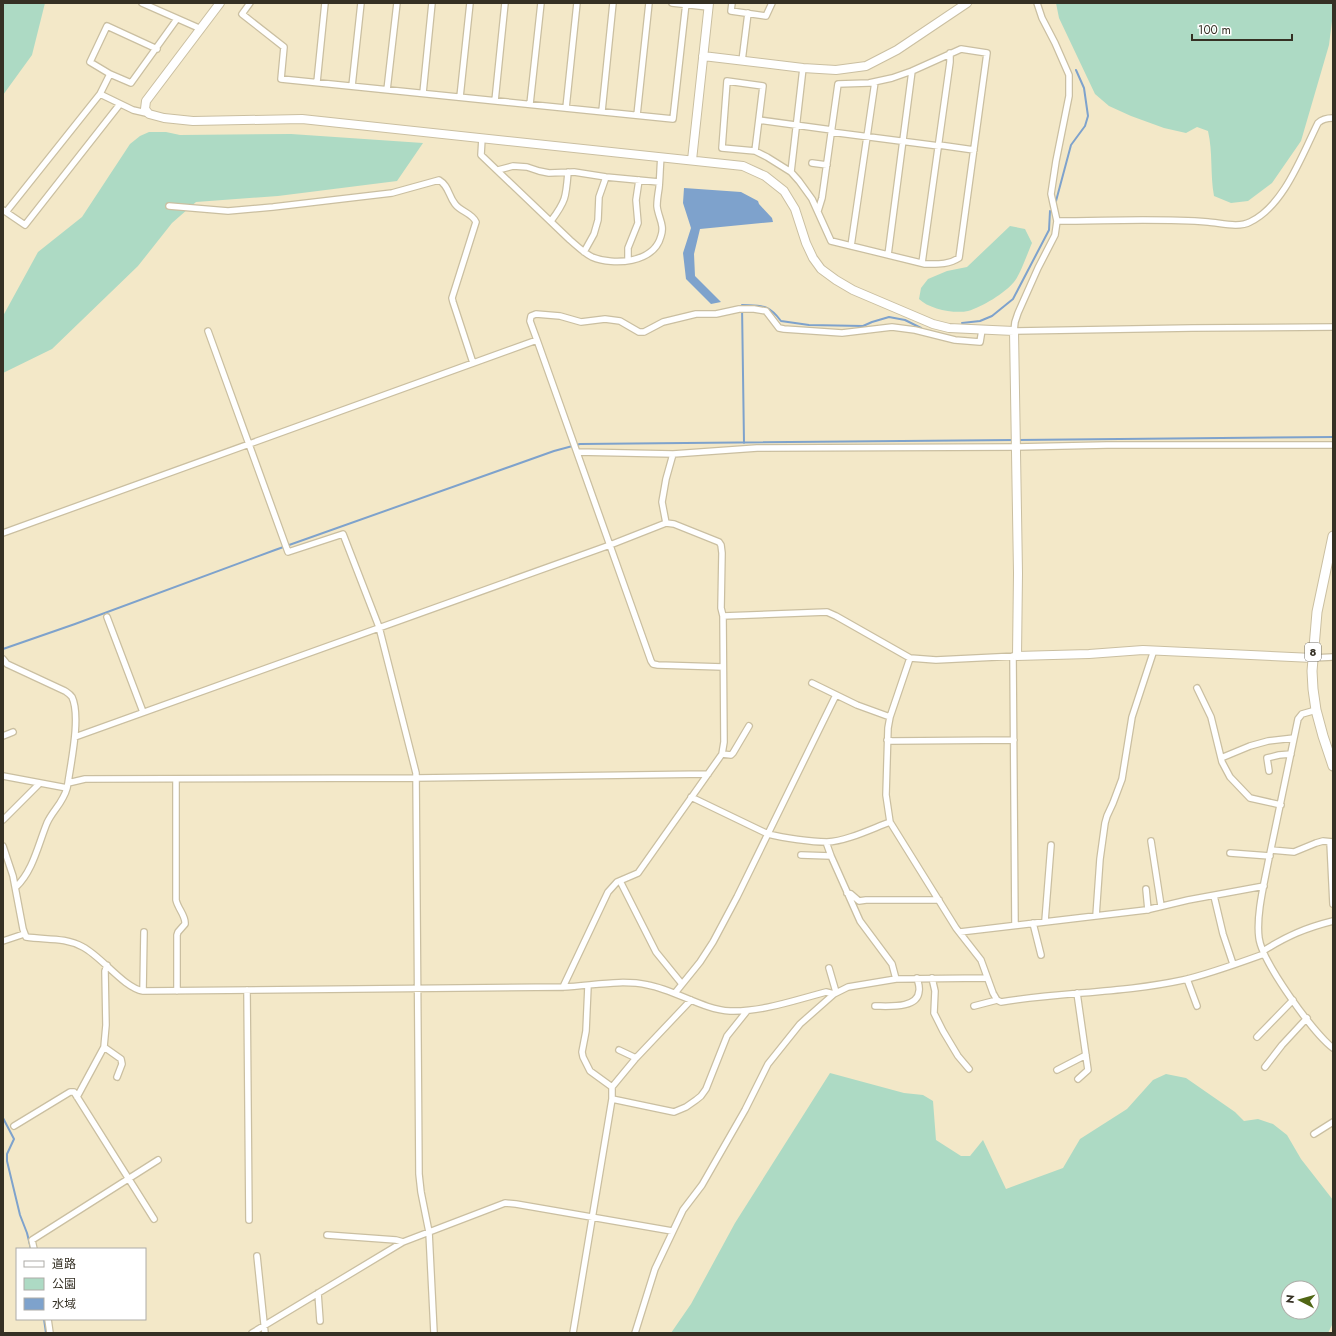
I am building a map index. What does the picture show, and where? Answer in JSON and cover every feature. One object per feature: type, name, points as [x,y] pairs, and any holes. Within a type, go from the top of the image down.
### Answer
[{"type":"main road","name":"8","points":[[1333,536],[1317,612],[1312,689],[1323,736],[1333,766]]},
{"type":"street","points":[[142,3],[201,29]]},
{"type":"street","points":[[146,113],[145,103],[150,95],[220,3]]},
{"type":"street","points":[[250,3],[242,14],[284,47],[281,79],[673,119],[685,4]]},
{"type":"street","points":[[317,82],[325,3]]},
{"type":"street","points":[[352,86],[361,3]]},
{"type":"street","points":[[388,90],[397,3]]},
{"type":"street","points":[[423,93],[432,3]]},
{"type":"street","points":[[460,97],[470,3]]},
{"type":"street","points":[[495,101],[505,3]]},
{"type":"street","points":[[530,104],[541,3]]},
{"type":"street","points":[[566,108],[577,3]]},
{"type":"street","points":[[602,111],[614,3]]},
{"type":"street","points":[[638,115],[649,3]]},
{"type":"street","points":[[672,3],[708,5],[692,160]]},
{"type":"street","points":[[732,3],[731,11],[766,16],[772,3]]},
{"type":"street","points":[[703,56],[803,68],[836,70],[866,66],[897,50],[967,3]]},
{"type":"street","points":[[1016,925],[1014,740],[1018,573],[1014,331],[1018,313],[1038,268],[1056,235],[1057,221],[1051,194],[1069,96],[1070,83],[1069,75],[1055,42],[1042,18],[1037,3]]},
{"type":"street","points":[[742,61],[748,13]]},
{"type":"street","points":[[157,48],[107,26],[90,62],[110,74],[131,83],[157,48],[177,19]]},
{"type":"street","points":[[755,152],[763,86],[727,81],[722,148],[755,152],[791,172],[806,189],[818,211],[831,241],[922,263],[940,264],[953,262],[959,258],[987,53],[961,49],[912,71],[892,78],[876,82],[838,84],[822,198],[818,211]]},
{"type":"street","points":[[922,263],[939,146],[950,53]]},
{"type":"street","points":[[791,172],[803,68]]},
{"type":"street","points":[[888,255],[912,71]]},
{"type":"street","points":[[110,74],[100,94],[5,211],[25,225],[120,104]]},
{"type":"street","points":[[852,246],[876,82]]},
{"type":"street","points":[[100,94],[133,110],[156,117],[193,121],[302,119],[743,166],[759,172],[784,191],[795,209],[806,243],[816,262],[828,275],[854,290],[933,324],[949,328],[1014,331],[1333,327]]},
{"type":"street","points":[[1057,221],[1188,220],[1233,224],[1250,222],[1264,213],[1281,193],[1293,173],[1318,123],[1321,120],[1333,118]]},
{"type":"street","points":[[759,120],[868,137],[974,150]]},
{"type":"street","points":[[482,138],[481,155],[584,252],[592,257],[607,261],[617,262],[648,254],[660,241],[662,227],[657,205],[661,157]]},
{"type":"street","points":[[812,163],[826,165]]},
{"type":"street","points":[[498,170],[512,166],[527,167],[548,173],[574,172],[606,177],[659,182]]},
{"type":"street","points":[[551,221],[563,205],[566,197],[568,172]]},
{"type":"street","points":[[584,252],[594,234],[598,220],[600,197],[606,177]]},
{"type":"street","points":[[169,206],[228,211],[273,207],[392,193],[434,180],[439,180],[446,185],[456,205],[474,218],[476,222],[452,298],[473,363]]},
{"type":"street","points":[[628,260],[628,248],[638,223],[636,200],[639,180]]},
{"type":"street","points":[[723,667],[653,664],[536,340],[530,318],[536,314],[560,316],[581,322],[594,319],[620,321],[639,332],[644,332],[663,322],[690,315],[716,314],[748,308],[766,311],[776,326],[781,329],[800,331],[842,332],[892,326],[955,340],[980,342],[982,330]]},
{"type":"street","points":[[208,332],[288,552],[343,534],[379,627],[416,773],[420,1174],[421,1192],[429,1232],[434,1333]]},
{"type":"street","points":[[3,533],[536,340]]},
{"type":"street","points":[[576,450],[673,454],[757,448],[1333,445]]},
{"type":"street","points":[[666,523],[662,502],[666,479],[673,454]]},
{"type":"street","points":[[75,737],[379,627],[610,546],[666,523],[674,524],[719,542],[722,553],[721,608],[723,616],[724,742],[722,754],[638,873],[612,886],[602,902],[563,987]]},
{"type":"street","points":[[723,616],[827,612],[910,658],[936,660],[1154,650],[1313,658],[1333,657]]},
{"type":"street","points":[[107,617],[143,712]]},
{"type":"street","points":[[1096,916],[1105,823],[1122,779],[1132,717],[1154,650]]},
{"type":"street","points":[[910,658],[890,717],[887,740],[886,795],[890,822],[960,932],[981,960],[997,1000]]},
{"type":"street","points":[[3,659],[7,664],[65,691],[70,695],[74,709],[75,737],[67,785],[62,802],[48,822],[36,854],[20,883],[16,887]]},
{"type":"street","points":[[812,683],[836,695],[890,717]]},
{"type":"street","points":[[1197,688],[1211,716],[1220,758],[1230,777],[1250,798],[1280,805]]},
{"type":"street","points":[[675,993],[700,962],[713,942],[737,897],[836,695]]},
{"type":"street","points":[[1316,710],[1300,716],[1294,738],[1270,853],[1258,927],[1263,952],[1279,980],[1325,1042],[1333,1048]]},
{"type":"street","points":[[722,754],[733,753],[749,726]]},
{"type":"street","points":[[3,736],[13,732]]},
{"type":"street","points":[[1220,758],[1250,746],[1268,741],[1294,738]]},
{"type":"street","points":[[887,740],[1014,740]]},
{"type":"street","points":[[1269,771],[1267,758],[1291,754]]},
{"type":"street","points":[[3,776],[39,784],[67,785],[85,779],[416,778],[708,774]]},
{"type":"street","points":[[176,779],[176,900],[180,911],[186,919],[185,924],[177,935],[177,991]]},
{"type":"street","points":[[3,820],[39,784]]},
{"type":"street","points":[[691,797],[768,834],[781,837],[826,842],[859,834],[890,822]]},
{"type":"street","points":[[1151,840],[1161,906]]},
{"type":"street","points":[[826,842],[847,894],[860,921],[892,964],[896,978]]},
{"type":"street","points":[[1230,853],[1294,852],[1316,843],[1331,842],[1333,904]]},
{"type":"street","points":[[1045,921],[1051,844]]},
{"type":"street","points":[[3,846],[16,887],[24,934],[26,937],[72,941],[95,954],[133,988],[143,991],[331,988],[418,989],[563,987],[616,983],[640,984],[660,988],[723,1010],[747,1011],[826,992],[835,993]]},
{"type":"street","points":[[801,855],[831,856]]},
{"type":"street","points":[[620,881],[658,956],[682,984]]},
{"type":"street","points":[[960,932],[1148,910],[1161,906],[1264,886]]},
{"type":"street","points":[[1146,889],[1148,910]]},
{"type":"street","points":[[847,894],[851,894],[859,901],[939,900]]},
{"type":"street","points":[[1214,896],[1223,934],[1233,964]]},
{"type":"street","points":[[974,1006],[997,1000],[1002,1002],[1155,985],[1187,979],[1233,964],[1263,952],[1278,941],[1297,932],[1333,921]]},
{"type":"street","points":[[1033,923],[1042,955]]},
{"type":"street","points":[[143,991],[144,932]]},
{"type":"street","points":[[3,941],[24,934]]},
{"type":"street","points":[[77,1097],[104,1047],[106,1010],[105,971],[107,965]]},
{"type":"street","points":[[829,968],[835,993]]},
{"type":"street","points":[[635,1333],[655,1269],[682,1210],[702,1185],[745,1110],[768,1064],[800,1024],[835,993],[848,986],[896,978],[987,978]]},
{"type":"street","points":[[875,1006],[902,1005],[913,1002],[918,995],[918,978]]},
{"type":"street","points":[[932,978],[935,991],[934,1013],[958,1056],[969,1069]]},
{"type":"street","points":[[1187,979],[1197,1006]]},
{"type":"street","points":[[588,986],[586,1031],[582,1052],[583,1057],[590,1071],[612,1087]]},
{"type":"street","points":[[248,990],[249,1220]]},
{"type":"street","points":[[1078,993],[1088,1070],[1078,1079]]},
{"type":"street","points":[[573,1333],[612,1099],[612,1087],[636,1058],[691,1000]]},
{"type":"street","points":[[1257,1037],[1293,1000]]},
{"type":"street","points":[[612,1099],[674,1112],[686,1107],[701,1096],[706,1089],[727,1036],[747,1011]]},
{"type":"street","points":[[1265,1067],[1282,1045],[1307,1018]]},
{"type":"street","points":[[104,1047],[108,1051],[122,1058],[122,1064],[117,1077]]},
{"type":"street","points":[[619,1050],[636,1058]]},
{"type":"street","points":[[1057,1070],[1086,1055]]},
{"type":"street","points":[[14,1126],[22,1123],[70,1092],[74,1092],[154,1219]]},
{"type":"street","points":[[1314,1134],[1333,1122]]},
{"type":"street","points":[[34,1248],[32,1240],[158,1160]]},
{"type":"street","points":[[252,1333],[403,1242],[505,1203],[672,1231]]},
{"type":"street","points":[[327,1235],[396,1240],[403,1242]]},
{"type":"street","points":[[257,1256],[265,1333]]},
{"type":"street","points":[[318,1293],[320,1321]]},
{"type":"street","points":[[48,1320],[50,1333]]},
{"type":"green space","points":[[3,3],[45,3],[32,55],[3,95]]},
{"type":"green space","points":[[1056,3],[1333,3],[1329,45],[1301,141],[1272,183],[1248,201],[1231,203],[1214,196],[1208,131],[1197,127],[1186,133],[1164,128],[1109,106],[1095,94],[1059,18]]},
{"type":"green space","points":[[149,132],[166,132],[180,135],[291,134],[423,143],[397,181],[278,196],[196,202],[172,223],[138,266],[52,349],[3,373],[3,316],[38,252],[82,217],[130,144],[140,136]]},
{"type":"green space","points":[[1010,226],[1025,229],[1032,243],[1016,279],[1005,291],[980,306],[962,312],[935,308],[923,303],[919,299],[921,288],[928,279],[947,271],[967,267]]},
{"type":"green space","points":[[830,1073],[904,1093],[923,1095],[933,1101],[936,1140],[961,1156],[970,1156],[983,1140],[1006,1189],[1063,1168],[1080,1139],[1127,1109],[1153,1080],[1166,1074],[1186,1078],[1235,1112],[1244,1121],[1258,1119],[1273,1124],[1287,1135],[1301,1159],[1333,1200],[1333,1323],[1328,1333],[671,1333],[691,1304],[735,1223]]},
{"type":"water","points":[[684,188],[741,192],[758,201],[772,218],[773,222],[700,229],[694,254],[695,276],[721,302],[711,304],[686,279],[683,253],[691,228],[683,203]]},
{"type":"waterway","points":[[1056,201],[1071,145],[1085,126],[1088,116],[1084,88],[1076,70]]},
{"type":"waterway","points":[[962,323],[980,321],[992,316],[1013,299],[1049,230],[1050,211]]},
{"type":"waterway","points":[[744,443],[742,305],[764,307],[772,311],[781,321],[809,325],[863,326],[889,317],[905,320],[921,328]]},
{"type":"waterway","points":[[1018,440],[1333,437]]},
{"type":"waterway","points":[[3,649],[275,550],[554,451],[580,444],[1014,440]]},
{"type":"waterway","points":[[3,1118],[14,1139],[7,1154],[7,1161],[20,1215],[31,1248]]},
{"type":"waterway","points":[[44,1320],[46,1333]]}]
